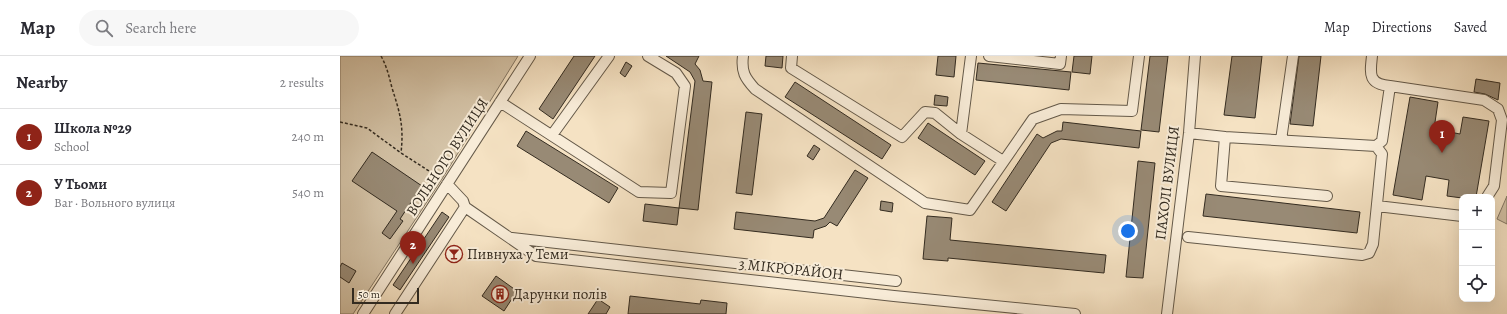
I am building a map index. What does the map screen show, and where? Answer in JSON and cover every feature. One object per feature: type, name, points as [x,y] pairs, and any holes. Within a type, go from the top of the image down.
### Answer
[{"type":"street","name":"ВОЛЬНОГО ВУЛИЦЯ","points":[[363,314],[444,181],[500,102],[530,56]]},
{"type":"street","points":[[552,135],[609,56]]},
{"type":"street","points":[[500,102],[639,192],[672,194],[685,86],[676,73],[648,56]]},
{"type":"street","points":[[743,56],[742,64],[746,79],[755,89],[925,203],[970,210],[1033,119],[1061,109],[1132,111],[1139,56]]},
{"type":"street","points":[[792,56],[791,68],[902,137],[926,112],[936,114],[961,134],[1003,161]]},
{"type":"street","points":[[961,134],[971,56]]},
{"type":"street","points":[[989,56],[1060,64],[1061,56]]},
{"type":"street","name":"ПАХОЛІ ВУЛИЦЯ","points":[[1167,314],[1189,133],[1195,56]]},
{"type":"street","points":[[1281,140],[1293,56]]},
{"type":"street","points":[[1372,56],[1370,73],[1372,78],[1381,85],[1484,100],[1498,109],[1502,120],[1494,186],[1489,194]]},
{"type":"street","points":[[1189,133],[1376,146],[1382,141],[1390,86]]},
{"type":"street","points":[[1225,136],[1221,186],[1327,196]]},
{"type":"street","points":[[1188,237],[1362,255],[1368,253],[1373,244],[1382,154],[1376,146]]},
{"type":"street","name":"3 МІКРОРАЙОН","points":[[444,181],[463,201],[465,207],[536,256],[894,296],[1075,314]]},
{"type":"street","points":[[1376,206],[1459,216]]},
{"type":"street","points":[[395,314],[465,207]]},
{"type":"street","name":"3 МІКРОРАЙОН","points":[[510,238],[896,281]]},
{"type":"path","points":[[381,56],[388,71],[402,121],[400,153]]},
{"type":"path","points":[[340,122],[367,128],[400,153],[444,181]]},
{"type":"shaded area","points":[[340,56],[518,56],[442,179],[353,314],[340,314]]},
{"type":"shaded area","points":[[1507,196],[1507,224],[1497,219]]},
{"type":"building","points":[[574,56],[595,56],[553,119],[539,109]]},
{"type":"building","points":[[666,56],[699,56],[695,64],[700,70],[703,81],[712,82],[698,210],[679,208],[695,81],[690,72]]},
{"type":"building","points":[[766,56],[783,56],[782,68],[765,66]]},
{"type":"building","points":[[938,56],[956,56],[954,77],[936,75]]},
{"type":"building","points":[[1074,56],[1092,56],[1090,74],[1072,72]]},
{"type":"building","points":[[1150,56],[1168,56],[1159,132],[1141,130]]},
{"type":"building","points":[[1232,56],[1262,56],[1255,118],[1224,115]]},
{"type":"building","points":[[1299,56],[1321,56],[1313,126],[1290,124]]},
{"type":"building","points":[[626,62],[632,66],[625,77],[620,73]]},
{"type":"building","points":[[978,63],[1071,72],[1069,90],[976,80]]},
{"type":"building","points":[[1476,79],[1500,83],[1498,100],[1485,94],[1474,92]]},
{"type":"building","points":[[795,82],[891,145],[882,159],[785,97]]},
{"type":"building","points":[[935,95],[948,97],[947,106],[934,105]]},
{"type":"building","points":[[1410,97],[1438,102],[1434,129],[1460,134],[1463,117],[1489,121],[1477,194],[1459,194],[1459,198],[1447,196],[1449,180],[1426,176],[1422,200],[1393,195]]},
{"type":"building","points":[[746,112],[762,114],[752,195],[736,193]]},
{"type":"building","points":[[1063,122],[1141,131],[1139,148],[1061,139],[1051,143],[1006,211],[992,202],[1037,134],[1043,138],[1057,131],[1062,131]]},
{"type":"building","points":[[928,123],[985,161],[975,175],[918,138]]},
{"type":"building","points":[[526,131],[618,188],[609,203],[517,146]]},
{"type":"building","points":[[814,145],[820,149],[813,160],[807,156]]},
{"type":"building","points":[[372,152],[422,186],[400,219],[403,221],[390,239],[382,233],[397,211],[352,181]]},
{"type":"building","points":[[1138,161],[1155,163],[1143,278],[1126,277]]},
{"type":"building","points":[[855,170],[868,178],[837,226],[830,222],[826,226],[814,230],[813,238],[734,229],[736,212],[815,221],[824,218]]},
{"type":"building","points":[[1206,194],[1360,212],[1357,233],[1203,216]]},
{"type":"building","points":[[881,201],[893,203],[892,212],[880,210]]},
{"type":"building","points":[[645,204],[679,208],[677,225],[643,221]]},
{"type":"building","points":[[442,212],[449,217],[400,290],[393,285]]},
{"type":"building","points":[[927,216],[952,218],[950,240],[1106,255],[1104,273],[948,258],[948,261],[923,259]]},
{"type":"building","points":[[342,263],[356,271],[349,283],[340,277],[340,267]]},
{"type":"building","name":"Дарунки полів","points":[[496,276],[517,291],[504,311],[482,296]]},
{"type":"building","points":[[630,296],[700,304],[701,300],[727,303],[726,314],[628,314]]},
{"type":"building","points":[[598,299],[610,307],[606,314],[588,314]]},
{"type":"place","name":"Школа №29","points":[[1442,153]]},
{"type":"place","name":"Пивнуха у Теми","points":[[454,254]]},
{"type":"place","name":"У Тьоми","points":[[413,264]]},
{"type":"place","name":"Дарунки полів","points":[[500,294]]}]
